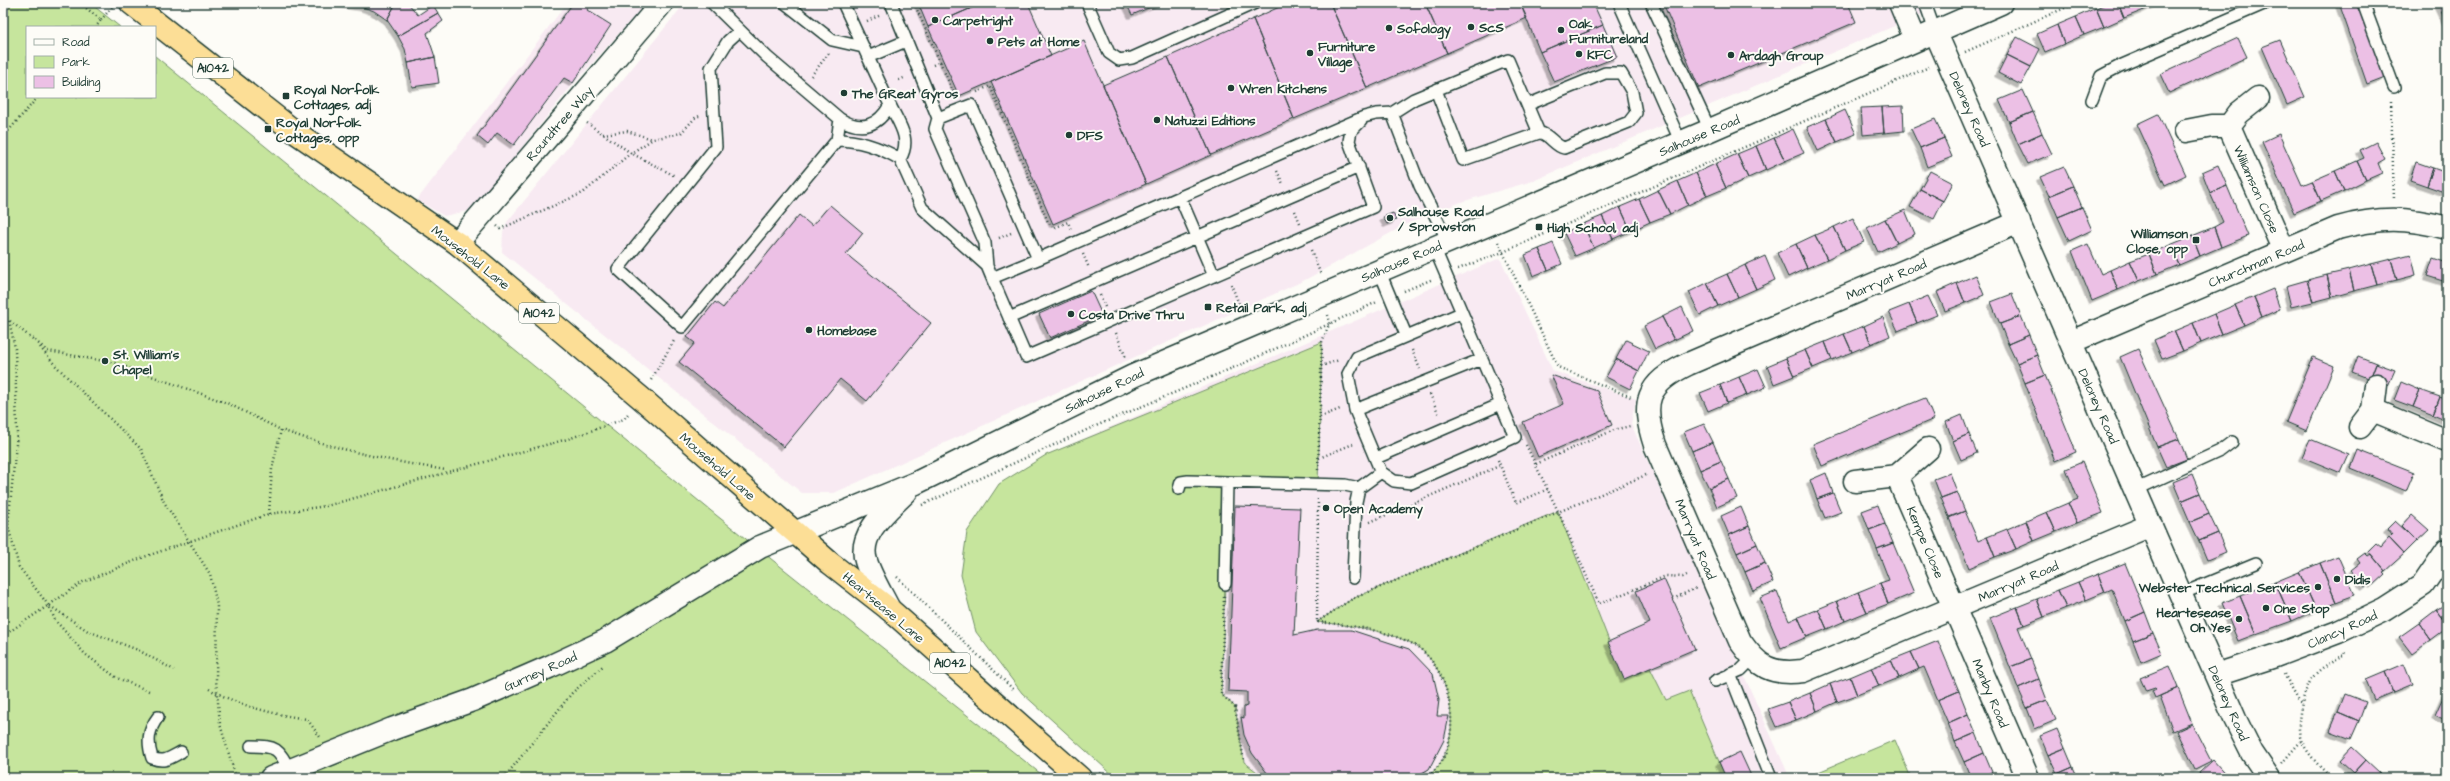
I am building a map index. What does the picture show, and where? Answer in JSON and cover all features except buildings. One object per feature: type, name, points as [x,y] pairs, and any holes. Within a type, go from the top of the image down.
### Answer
[{"type":"highway","name":"Mousehold Lane","points":[[131,3],[295,132],[457,243],[640,398],[794,532]]},
{"type":"highway","name":"Heartsease Lane","points":[[794,532],[1089,774]]},
{"type":"street","name":"Roundtree Way","points":[[457,243],[662,3]]},
{"type":"street","points":[[1900,3],[1915,39]]},
{"type":"street","name":"Salhouse Road","points":[[794,532],[916,483],[1133,376],[1488,223],[1681,143],[1915,39],[2001,3]]},
{"type":"street","name":"Deloney Road","points":[[1935,31],[2216,675],[2252,753],[2274,773]]},
{"type":"street","points":[[2186,130],[2212,126],[2229,126],[2239,113],[2258,98]]},
{"type":"street","name":"Williamson Close","points":[[2229,126],[2284,251]]},
{"type":"street","name":"Churchman Road","points":[[2071,342],[2338,228],[2364,221],[2394,218],[2420,221],[2447,228]]},
{"type":"street","name":"Marryat Road","points":[[2019,222],[1671,372],[1666,375],[1654,388],[1648,412],[1665,468],[1740,641],[1753,658],[1760,664],[1774,671],[1788,673],[1803,671],[1954,609],[2151,525]]},
{"type":"street","points":[[2360,427],[2373,410],[2376,385]]},
{"type":"street","points":[[2373,410],[2447,441]]},
{"type":"street","points":[[1855,481],[1897,476],[1928,449]]},
{"type":"street","name":"Kempe Close","points":[[1897,476],[1954,609]]},
{"type":"street","name":"Salhouse Road","points":[[888,609],[865,559],[867,538],[878,520],[916,483]]},
{"type":"street","name":"Gurney Road","points":[[280,774],[392,729],[474,700],[605,641],[740,558],[794,532]]},
{"type":"street","name":"Clancy Road","points":[[2216,675],[2275,656],[2338,632],[2384,610],[2423,585],[2444,564]]},
{"type":"street","name":"Manby Road","points":[[1954,609],[2028,778]]},
{"type":"lane","points":[[712,3],[739,31],[840,119],[853,126],[867,125],[878,121],[890,105]]},
{"type":"lane","points":[[785,3],[832,40],[866,52],[906,41]]},
{"type":"lane","points":[[843,3],[906,139],[904,151],[900,159]]},
{"type":"lane","points":[[890,3],[938,118],[934,129],[985,243],[987,266],[1026,357],[1373,207],[1349,141],[1349,136],[1364,118]]},
{"type":"lane","points":[[1087,3],[1108,53],[1119,60],[1132,58],[1255,3]]},
{"type":"lane","points":[[1619,3],[1681,143]]},
{"type":"lane","points":[[1651,3],[1710,130]]},
{"type":"lane","points":[[1925,3],[1935,31]]},
{"type":"lane","points":[[2092,100],[2101,76],[2120,66],[2266,3]]},
{"type":"lane","points":[[2363,3],[2394,87]]},
{"type":"lane","points":[[739,31],[728,41],[712,68],[716,147],[686,182],[618,269],[682,327],[836,140],[840,119]]},
{"type":"lane","points":[[992,278],[1364,118],[1376,114],[1392,113],[1414,99],[1508,60],[1539,133]]},
{"type":"lane","points":[[1436,90],[1463,160],[1539,133],[1549,137],[1557,146],[1564,148],[1629,122],[1636,113],[1632,92],[1621,73],[1615,71],[1605,73],[1527,105]]},
{"type":"lane","points":[[938,118],[971,105],[1038,259]]},
{"type":"lane","points":[[1392,113],[1441,244],[1445,274],[1514,437],[1411,483],[1394,481],[1381,472],[1354,407],[1348,374],[1358,357],[1406,335],[1461,313]]},
{"type":"lane","points":[[836,140],[853,141],[885,150],[900,159],[922,208],[987,266]]},
{"type":"lane","points":[[1009,318],[1359,167]]},
{"type":"lane","points":[[1180,197],[1214,276]]},
{"type":"lane","points":[[1379,270],[1406,335]]},
{"type":"lane","points":[[1354,407],[1425,382],[1482,359]]},
{"type":"lane","points":[[1376,458],[1501,404]]},
{"type":"lane","points":[[2135,490],[2220,452],[2232,442]]},
{"type":"lane","points":[[1353,578],[1356,502],[1359,488],[1381,472]]},
{"type":"lane","points":[[1178,489],[1181,482],[1188,481],[1345,485],[1359,488]]},
{"type":"lane","points":[[1225,584],[1227,482]]},
{"type":"lane","points":[[2181,594],[2256,563]]},
{"type":"lane","points":[[1715,681],[1741,670],[1753,658]]},
{"type":"lane","points":[[1730,674],[1771,778]]},
{"type":"lane","points":[[158,717],[150,732],[148,746],[152,758],[160,761],[181,752]]},
{"type":"lane","points":[[251,746],[271,746],[280,752],[280,774]]},
{"type":"path","points":[[80,3],[101,20]]},
{"type":"path","points":[[97,26],[115,3]]},
{"type":"path","points":[[1445,274],[1503,252],[1948,60],[2076,3]]},
{"type":"path","points":[[2394,87],[2391,96],[2394,218]]},
{"type":"path","points":[[3,137],[37,98]]},
{"type":"path","points":[[570,111],[631,153],[686,182]]},
{"type":"path","points":[[482,212],[500,229],[508,226],[583,193],[631,153],[653,139],[681,133],[695,118],[714,111]]},
{"type":"path","points":[[603,134],[627,131],[653,139]]},
{"type":"path","points":[[1272,157],[1328,292]]},
{"type":"path","points":[[1068,222],[1078,242],[1133,376]]},
{"type":"path","points":[[1488,223],[1558,367],[1648,412]]},
{"type":"path","points":[[3,316],[40,347],[55,365],[141,449],[164,502],[210,574],[217,605],[217,694],[220,724],[236,778]]},
{"type":"path","points":[[9,320],[15,348],[17,434],[8,526],[19,567],[49,606],[55,620],[85,654],[118,678],[149,691]]},
{"type":"path","points":[[920,506],[1091,428],[1242,364],[1330,322]]},
{"type":"path","points":[[3,636],[83,582],[144,557],[269,514],[326,506],[448,470],[571,438],[624,419],[640,398],[682,327]]},
{"type":"path","points":[[1406,335],[1445,428]]},
{"type":"path","points":[[40,347],[48,351],[115,362],[227,403],[280,430],[318,443],[384,460],[448,470]]},
{"type":"path","points":[[1320,417],[1354,407]]},
{"type":"path","points":[[1536,464],[1614,430],[1648,412]]},
{"type":"path","points":[[269,514],[272,469],[280,430]]},
{"type":"path","points":[[1514,437],[1528,446],[1599,604],[1666,576],[1711,573]]},
{"type":"path","points":[[1318,458],[1367,439]]},
{"type":"path","points":[[1522,449],[1528,446]]},
{"type":"path","points":[[1504,457],[1497,459],[1516,503],[1548,488]]},
{"type":"path","points":[[1460,461],[1468,480]]},
{"type":"path","points":[[1367,524],[1499,466]]},
{"type":"path","points":[[1317,622],[1352,599],[1558,511],[1665,468]]},
{"type":"path","points":[[894,573],[1018,694]]},
{"type":"path","points":[[1673,599],[1711,573]]},
{"type":"path","points":[[1225,584],[1222,694],[1235,708],[1244,762]]},
{"type":"path","points":[[1364,594],[1365,586]]},
{"type":"path","points":[[49,606],[88,631],[138,650],[174,670]]},
{"type":"path","points":[[2332,778],[2323,771],[2302,741],[2301,705],[2305,691],[2313,677],[2331,662],[2346,654],[2338,632]]},
{"type":"path","points":[[504,778],[572,692],[611,660],[605,641]]},
{"type":"path","points":[[2275,656],[2301,705]]},
{"type":"path","points":[[209,689],[217,694],[274,714],[307,719],[332,754]]},
{"type":"path","points":[[2274,773],[2302,741]]},
{"type":"path","points":[[1089,774],[1106,778]]},
{"type":"shaded area","points":[[567,3],[646,3],[564,95],[472,210],[444,216],[417,200]]},
{"type":"shaded area","points":[[685,3],[1948,3],[1533,181],[1461,202],[1407,224],[1303,281],[834,493],[802,493],[502,252],[503,232],[507,222]]},
{"type":"shaded area","name":"Open Academy","points":[[1500,258],[1553,371],[1636,399],[1631,424],[1790,778],[1116,778],[1022,693],[976,632],[961,575],[967,532],[999,484],[1046,455]]},
{"type":"green space","points":[[3,3],[90,3],[119,26],[26,26],[26,98],[156,98],[156,57],[716,515],[1046,778],[3,778]]},
{"type":"green space","points":[[1322,342],[1318,484],[1215,488],[1221,489],[1219,584],[1225,584],[1221,694],[1235,707],[1244,762],[1265,778],[1116,778],[1022,693],[976,632],[961,575],[967,532],[999,484],[1046,455]]},
{"type":"green space","points":[[1558,511],[1624,679],[1650,668],[1666,700],[1689,691],[1726,778],[1427,778],[1441,762],[1448,748],[1451,731],[1451,713],[1448,696],[1434,663],[1422,651],[1409,642],[1387,634],[1364,628],[1317,622],[1352,599]]},
{"type":"green space","points":[[1895,740],[1911,778],[1804,778]]},
{"type":"place","name":"Carpetright","points":[[935,20]]},
{"type":"place","name":"ScS","points":[[1471,27]]},
{"type":"place","name":"Sofology","points":[[1389,28]]},
{"type":"place","name":"Oak Furnitureland","points":[[1561,30]]},
{"type":"place","name":"Pets at Home","points":[[990,41]]},
{"type":"place","name":"Furniture Village","points":[[1310,53]]},
{"type":"place","name":"KFC","points":[[1579,54]]},
{"type":"place","name":"Ardagh Group","points":[[1731,55]]},
{"type":"place","name":"Wren Kitchens","points":[[1231,88]]},
{"type":"place","name":"The GReat Gyros","points":[[844,93]]},
{"type":"place","name":"Royal Norfolk Cottages, adj","points":[[286,96]]},
{"type":"place","name":"Natuzzi Editions","points":[[1157,120]]},
{"type":"place","name":"Royal Norfolk Cottages, opp","points":[[268,129]]},
{"type":"place","name":"DFS","points":[[1069,135]]},
{"type":"place","name":"Salhouse Road / Sprowston","points":[[1390,218]]},
{"type":"place","name":"High School, adj","points":[[1539,227]]},
{"type":"place","name":"Williamson Close, opp","points":[[2196,240]]},
{"type":"place","name":"Retail Park, adj","points":[[1208,307]]},
{"type":"place","name":"Costa Drive Thru","points":[[1071,314]]},
{"type":"place","name":"Homebase","points":[[809,330]]},
{"type":"place","name":"St. William's Chapel","points":[[105,361]]},
{"type":"place","name":"Open Academy","points":[[1326,508]]},
{"type":"place","name":"Didis","points":[[2337,579]]},
{"type":"place","name":"Webster Technical Services","points":[[2318,587]]},
{"type":"place","name":"One Stop","points":[[2266,608]]},
{"type":"place","name":"Heartesease Oh Yes","points":[[2239,619]]}]
